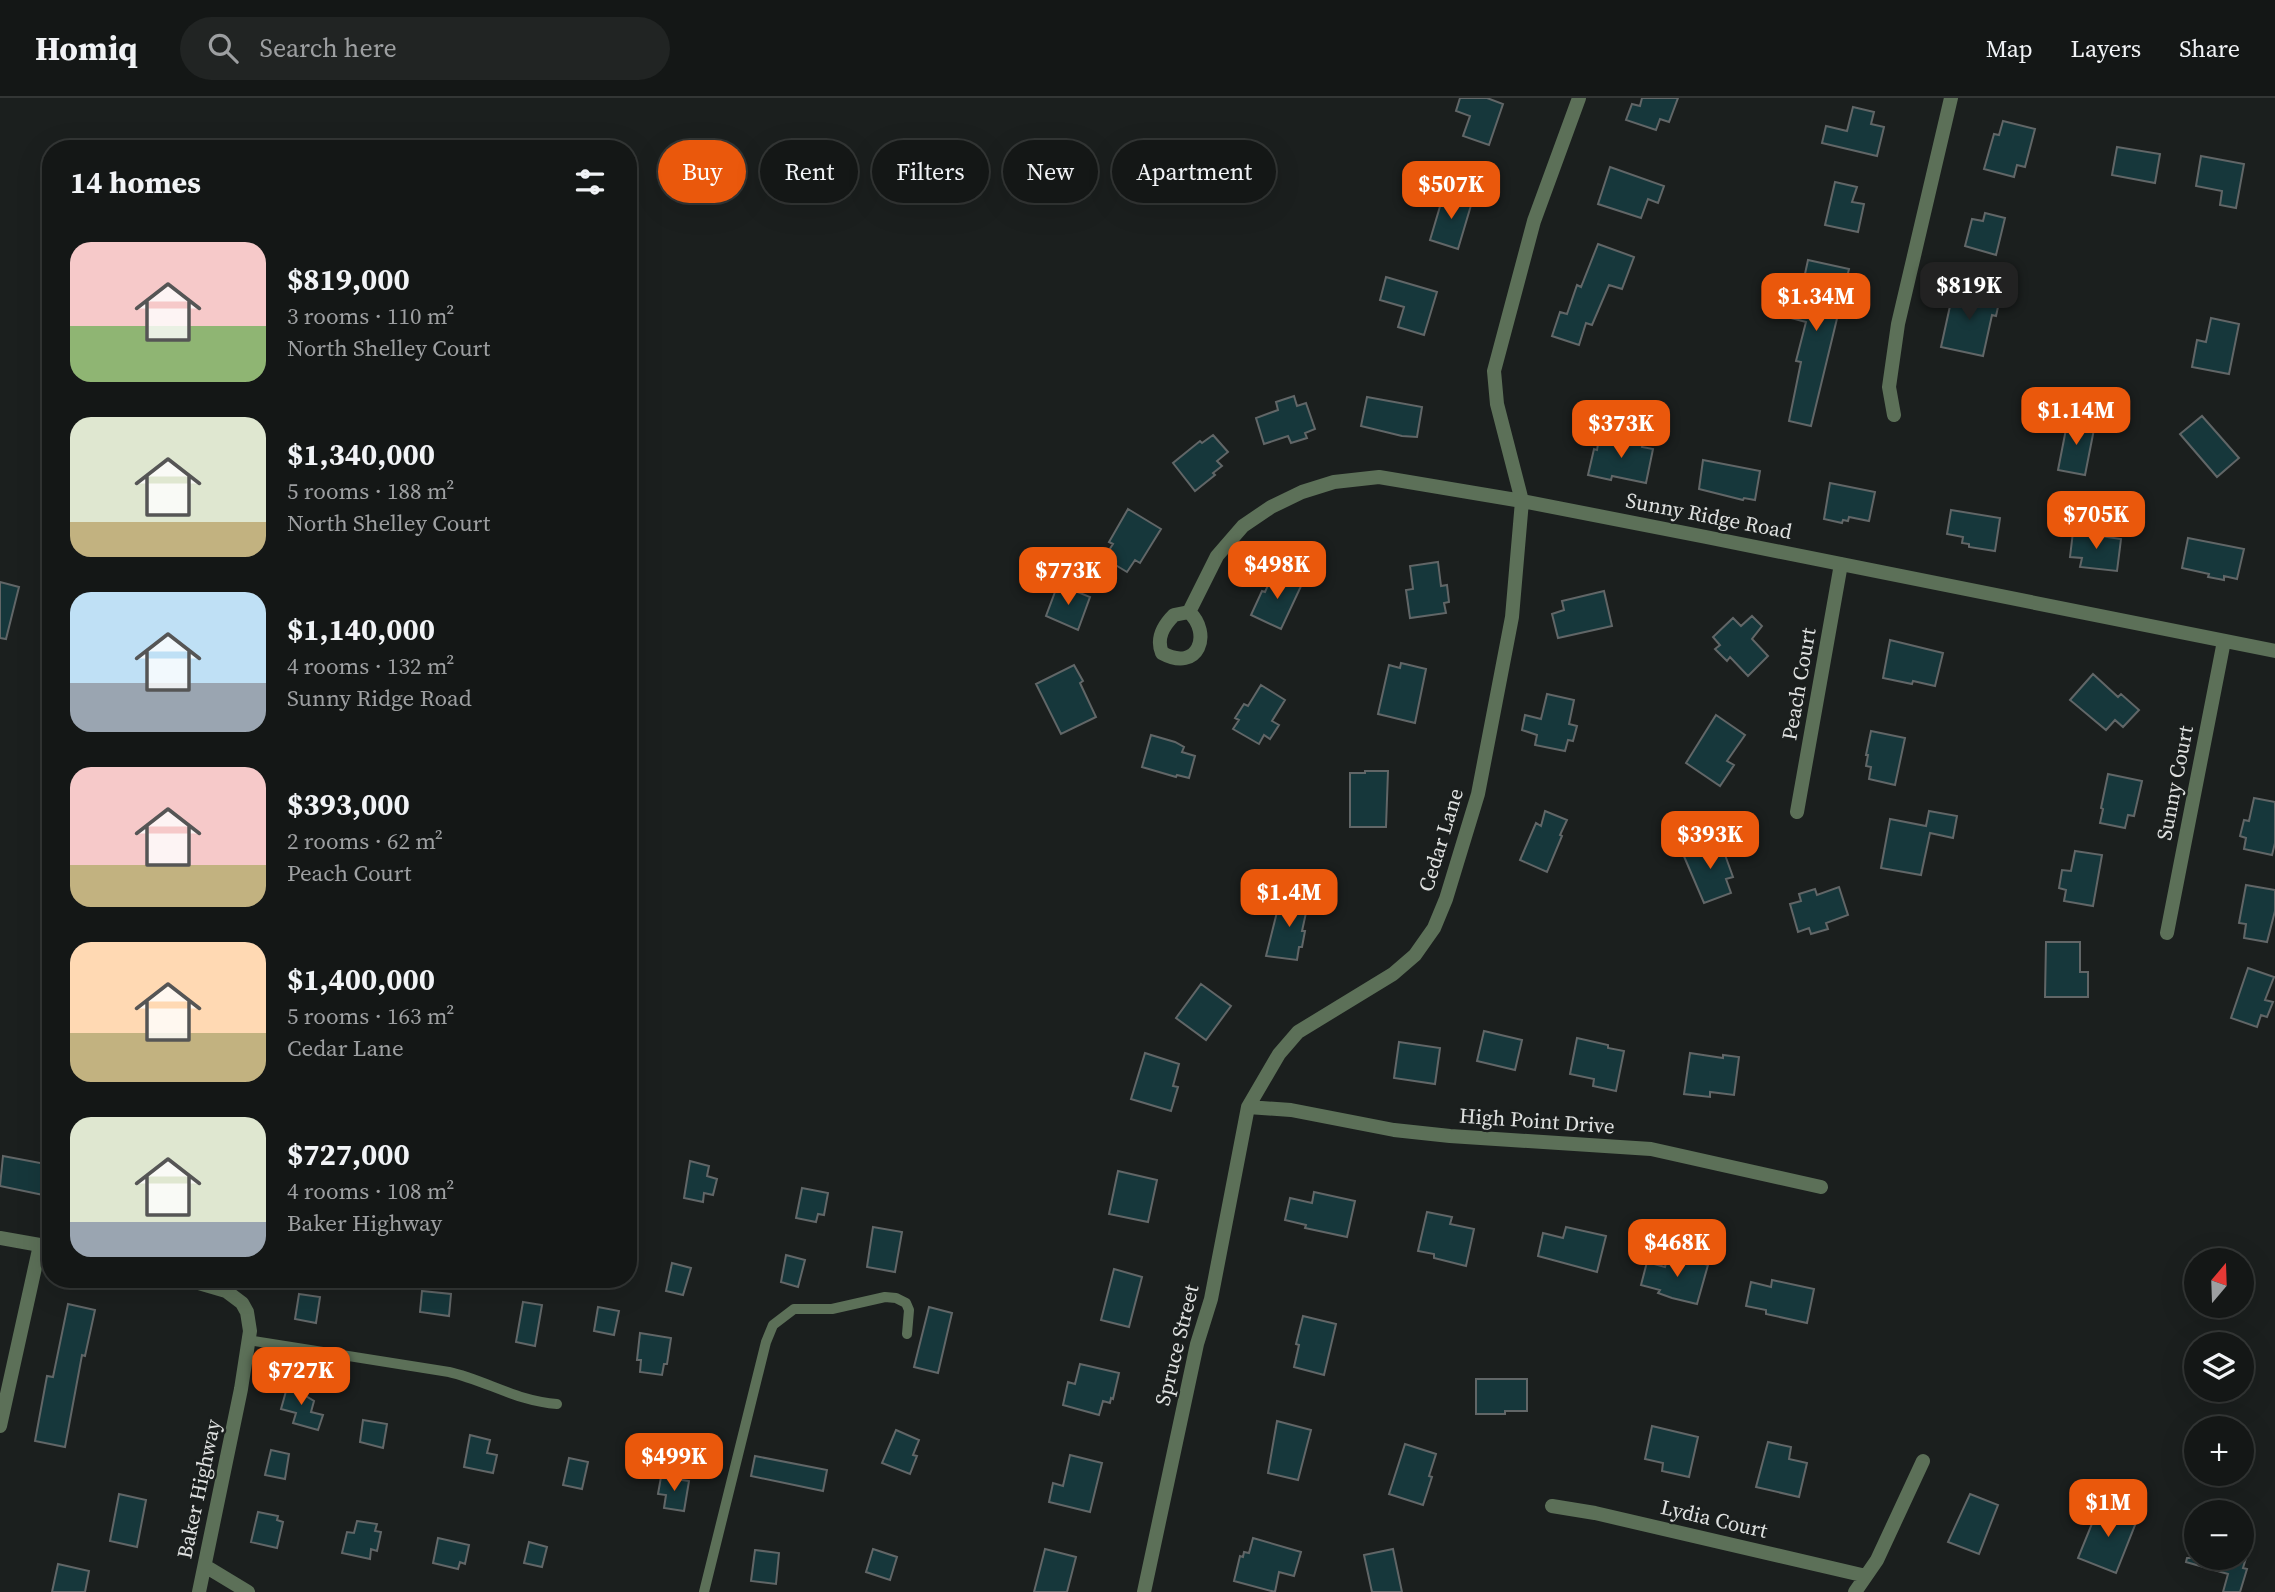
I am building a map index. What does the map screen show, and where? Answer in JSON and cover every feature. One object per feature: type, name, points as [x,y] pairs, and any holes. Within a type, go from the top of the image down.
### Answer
[{"type":"street","points":[[1522,501],[1497,404],[1494,371],[1534,221],[1578,98]]},
{"type":"street","points":[[1894,415],[1889,387],[1896,335],[1951,98]]},
{"type":"street","name":"Sunny Ridge Road","points":[[1189,612],[1217,556],[1243,526],[1271,507],[1302,492],[1334,482],[1379,477],[1522,501],[2275,650]]},
{"type":"street","name":"Cedar Lane","points":[[1248,1107],[1279,1054],[1298,1032],[1394,974],[1415,955],[1434,928],[1447,899],[1478,794],[1512,617],[1522,501]]},
{"type":"street","name":"Peach Court","points":[[1797,812],[1841,564]]},
{"type":"street","name":"Sunny Court","points":[[2167,933],[2224,641]]},
{"type":"street","name":"High Point Drive","points":[[1248,1107],[1291,1110],[1394,1130],[1450,1136],[1651,1149],[1821,1187]]},
{"type":"street","name":"Spruce Street","points":[[1144,1592],[1197,1344],[1211,1299],[1248,1107]]},
{"type":"street","points":[[0,1238],[42,1245]]},
{"type":"street","points":[[0,1426],[42,1262]]},
{"type":"street","name":"Baker Highway","points":[[199,1592],[241,1390],[248,1340],[247,1312],[242,1303],[226,1292],[213,1288]]},
{"type":"street","points":[[1856,1592],[1877,1560],[1923,1461]]},
{"type":"street","name":"Lydia Court","points":[[1552,1506],[1595,1513],[1867,1576]]},
{"type":"street","points":[[205,1566],[248,1592]]},
{"type":"lane","points":[[705,1592],[760,1366],[773,1325],[794,1309],[832,1309],[885,1297],[906,1303],[909,1310],[907,1334]]},
{"type":"lane","points":[[248,1340],[449,1372],[533,1401],[557,1404]]},
{"type":"building","points":[[1460,98],[1487,98],[1503,104],[1489,145],[1463,136],[1470,116],[1456,111]]},
{"type":"building","points":[[1642,98],[1678,98],[1669,122],[1660,119],[1656,130],[1626,120],[1632,104],[1640,106]]},
{"type":"building","points":[[1853,107],[1874,112],[1871,124],[1884,127],[1877,156],[1822,143],[1826,126],[1847,131]]},
{"type":"building","points":[[2003,121],[2035,129],[2025,167],[2017,165],[2014,177],[1984,169],[1994,134],[1999,135]]},
{"type":"building","points":[[2117,147],[2160,154],[2155,183],[2112,175]]},
{"type":"building","points":[[2201,156],[2244,164],[2236,208],[2220,205],[2222,191],[2196,186]]},
{"type":"building","points":[[1610,167],[1664,186],[1658,203],[1648,199],[1641,218],[1598,204]]},
{"type":"building","points":[[1835,182],[1857,187],[1852,202],[1864,204],[1858,232],[1825,225]]},
{"type":"building","points":[[1444,193],[1472,202],[1458,249],[1430,240]]},
{"type":"building","points":[[1985,213],[2005,218],[1996,255],[1965,246],[1972,219],[1983,221]]},
{"type":"building","points":[[1598,244],[1634,257],[1622,289],[1609,285],[1592,325],[1586,323],[1579,345],[1552,336],[1560,312],[1567,314],[1577,285],[1581,287]]},
{"type":"building","points":[[1808,260],[1849,269],[1811,426],[1789,421],[1801,362],[1796,361],[1806,322],[1791,318],[1799,282],[1803,283]]},
{"type":"building","points":[[1386,277],[1437,292],[1424,335],[1398,327],[1404,307],[1380,300]]},
{"type":"building","points":[[1959,290],[2000,298],[1996,316],[1992,315],[1983,356],[1941,347],[1952,297],[1957,298]]},
{"type":"building","points":[[2211,318],[2239,324],[2229,374],[2192,367],[2197,340],[2206,342]]},
{"type":"building","points":[[1294,396],[1297,406],[1306,403],[1315,429],[1305,433],[1307,438],[1291,443],[1288,436],[1264,444],[1256,418],[1278,410],[1276,402]]},
{"type":"building","points":[[1367,397],[1422,407],[1417,437],[1361,426]]},
{"type":"building","points":[[2202,416],[2239,458],[2217,477],[2180,434]]},
{"type":"building","points":[[2068,419],[2095,424],[2085,475],[2058,470]]},
{"type":"building","points":[[1213,435],[1228,452],[1217,461],[1222,466],[1213,473],[1215,475],[1195,491],[1173,463],[1200,441],[1202,443]]},
{"type":"building","points":[[1622,436],[1643,440],[1642,447],[1653,449],[1646,483],[1612,476],[1611,480],[1588,475],[1599,439],[1620,443]]},
{"type":"building","points":[[1703,460],[1760,471],[1755,500],[1743,500],[1699,489]]},
{"type":"building","points":[[1830,483],[1875,492],[1869,521],[1849,517],[1848,521],[1843,520],[1842,523],[1824,519]]},
{"type":"building","points":[[1128,509],[1161,529],[1140,563],[1135,560],[1127,572],[1104,558],[1113,544],[1109,542]]},
{"type":"building","points":[[1951,510],[2000,518],[1995,551],[1969,547],[1969,544],[1962,543],[1963,537],[1947,534]]},
{"type":"building","points":[[2073,532],[2121,539],[2117,571],[2080,567],[2082,558],[2070,557]]},
{"type":"building","points":[[2188,538],[2244,549],[2237,579],[2208,577],[2209,574],[2182,568]]},
{"type":"building","points":[[1438,562],[1441,586],[1447,585],[1449,602],[1444,603],[1446,613],[1410,618],[1406,590],[1413,589],[1410,566]]},
{"type":"building","points":[[1278,574],[1302,584],[1281,629],[1251,615],[1262,591],[1265,592],[1269,583],[1273,585]]},
{"type":"building","points":[[0,582],[19,587],[6,639],[0,638]]},
{"type":"building","points":[[1058,584],[1090,597],[1078,630],[1046,616]]},
{"type":"building","points":[[1604,591],[1612,626],[1558,638],[1552,614],[1564,610],[1562,601]]},
{"type":"building","points":[[1752,616],[1762,626],[1752,639],[1768,656],[1748,676],[1730,657],[1727,661],[1715,649],[1720,645],[1713,637],[1733,618],[1741,626]]},
{"type":"building","points":[[1890,640],[1943,653],[1935,686],[1883,678]]},
{"type":"building","points":[[1401,663],[1426,669],[1415,723],[1378,714],[1389,665],[1400,668]]},
{"type":"building","points":[[1074,665],[1096,717],[1061,734],[1036,684]]},
{"type":"building","points":[[2093,674],[2118,697],[2121,694],[2139,710],[2123,727],[2115,720],[2106,730],[2070,700]]},
{"type":"building","points":[[1261,685],[1285,700],[1272,721],[1279,725],[1270,739],[1264,735],[1259,744],[1233,729],[1239,720],[1235,718],[1244,704],[1248,706]]},
{"type":"building","points":[[1547,694],[1574,700],[1569,724],[1577,726],[1573,741],[1568,740],[1565,751],[1535,745],[1537,735],[1522,730],[1525,715],[1541,719]]},
{"type":"building","points":[[1716,715],[1745,735],[1727,761],[1734,765],[1720,786],[1686,763]]},
{"type":"building","points":[[1871,731],[1905,738],[1895,785],[1869,779],[1871,767],[1866,766],[1866,755]]},
{"type":"building","points":[[1151,735],[1175,742],[1184,747],[1182,752],[1195,756],[1189,778],[1142,767]]},
{"type":"building","points":[[1388,771],[1386,827],[1350,827],[1350,773]]},
{"type":"building","points":[[2108,774],[2142,781],[2134,816],[2128,815],[2125,828],[2100,823]]},
{"type":"building","points":[[2254,798],[2275,802],[2275,843],[2272,855],[2244,849],[2246,838],[2240,836],[2244,820],[2249,821]]},
{"type":"building","points":[[1545,811],[1567,820],[1547,872],[1520,860],[1536,823],[1541,826]]},
{"type":"building","points":[[1929,811],[1957,816],[1953,838],[1930,833],[1921,875],[1881,868],[1890,819],[1926,826]]},
{"type":"building","points":[[1720,841],[1733,877],[1726,879],[1731,893],[1704,903],[1683,854]]},
{"type":"building","points":[[2075,851],[2102,855],[2093,906],[2064,901],[2066,890],[2059,888],[2062,870],[2071,871]]},
{"type":"building","points":[[2246,885],[2275,890],[2275,911],[2267,942],[2244,938],[2246,924],[2239,923]]},
{"type":"building","points":[[1839,887],[1848,915],[1826,923],[1828,929],[1811,934],[1809,928],[1798,932],[1790,904],[1801,901],[1799,894],[1815,889],[1817,895]]},
{"type":"building","points":[[1285,894],[1309,899],[1302,931],[1305,931],[1302,947],[1299,947],[1297,960],[1266,956],[1277,912],[1281,913]]},
{"type":"building","points":[[2046,942],[2080,942],[2080,972],[2088,972],[2088,997],[2045,997]]},
{"type":"building","points":[[2248,968],[2274,977],[2265,1000],[2273,1002],[2267,1017],[2261,1015],[2257,1027],[2231,1018]]},
{"type":"building","points":[[1201,984],[1231,1006],[1206,1040],[1176,1018]]},
{"type":"building","points":[[1484,1031],[1522,1040],[1515,1070],[1477,1061]]},
{"type":"building","points":[[1577,1038],[1624,1051],[1616,1091],[1593,1086],[1594,1079],[1570,1074]]},
{"type":"building","points":[[1399,1042],[1440,1048],[1435,1084],[1394,1078]]},
{"type":"building","points":[[1145,1053],[1179,1064],[1173,1086],[1178,1087],[1171,1111],[1131,1099]]},
{"type":"building","points":[[1690,1053],[1723,1058],[1723,1055],[1739,1057],[1734,1095],[1710,1092],[1710,1097],[1684,1094]]},
{"type":"building","points":[[3,1156],[42,1163],[42,1195],[0,1186]]},
{"type":"building","points":[[690,1161],[709,1166],[707,1176],[717,1179],[713,1195],[704,1193],[703,1202],[684,1198]]},
{"type":"building","points":[[1118,1171],[1157,1180],[1148,1222],[1109,1214]]},
{"type":"building","points":[[802,1188],[828,1193],[824,1215],[818,1214],[816,1222],[796,1218]]},
{"type":"building","points":[[1314,1192],[1355,1201],[1347,1237],[1305,1228],[1306,1225],[1285,1220],[1290,1198],[1312,1203]]},
{"type":"building","points":[[1427,1212],[1452,1217],[1450,1224],[1474,1229],[1466,1266],[1418,1251]]},
{"type":"building","points":[[873,1227],[902,1232],[895,1272],[867,1267]]},
{"type":"building","points":[[1566,1227],[1606,1236],[1597,1272],[1538,1256],[1543,1233],[1563,1238]]},
{"type":"building","points":[[1669,1254],[1708,1265],[1697,1304],[1672,1298],[1658,1293],[1660,1290],[1641,1285],[1647,1262],[1665,1267]]},
{"type":"building","points":[[786,1255],[805,1260],[798,1287],[781,1282]]},
{"type":"building","points":[[672,1263],[691,1268],[683,1295],[666,1291]]},
{"type":"building","points":[[1114,1269],[1142,1277],[1129,1327],[1101,1320]]},
{"type":"building","points":[[1772,1280],[1814,1289],[1807,1323],[1766,1314],[1766,1310],[1746,1306],[1751,1282],[1771,1287]]},
{"type":"building","points":[[422,1291],[451,1294],[449,1316],[420,1312]]},
{"type":"building","points":[[299,1294],[320,1297],[316,1323],[295,1319]]},
{"type":"building","points":[[523,1302],[542,1305],[535,1346],[516,1342]]},
{"type":"building","points":[[68,1304],[95,1310],[85,1356],[82,1355],[65,1447],[35,1441],[47,1376],[53,1377]]},
{"type":"building","points":[[598,1307],[619,1311],[614,1335],[594,1331]]},
{"type":"building","points":[[929,1307],[952,1313],[938,1373],[914,1367]]},
{"type":"building","points":[[1303,1316],[1336,1324],[1324,1375],[1294,1367]]},
{"type":"building","points":[[640,1333],[671,1338],[667,1364],[664,1364],[662,1375],[640,1372],[641,1360],[637,1360]]},
{"type":"building","points":[[1080,1364],[1119,1373],[1113,1399],[1111,1398],[1110,1403],[1103,1401],[1099,1415],[1063,1405],[1068,1382],[1075,1384]]},
{"type":"building","points":[[1476,1379],[1527,1379],[1527,1411],[1476,1414]]},
{"type":"building","points":[[288,1384],[308,1390],[306,1396],[314,1401],[311,1412],[323,1415],[318,1430],[293,1423],[296,1413],[281,1409]]},
{"type":"building","points":[[363,1420],[387,1424],[383,1448],[360,1442]]},
{"type":"building","points":[[1277,1421],[1311,1430],[1298,1480],[1268,1473]]},
{"type":"building","points":[[1652,1426],[1698,1437],[1689,1477],[1662,1471],[1663,1463],[1645,1459]]},
{"type":"building","points":[[896,1430],[919,1440],[913,1455],[917,1456],[910,1474],[882,1463]]},
{"type":"building","points":[[470,1435],[490,1440],[487,1453],[497,1455],[493,1473],[464,1467]]},
{"type":"building","points":[[1768,1442],[1791,1447],[1789,1459],[1807,1463],[1799,1497],[1756,1487]]},
{"type":"building","points":[[1405,1444],[1436,1454],[1423,1505],[1389,1494]]},
{"type":"building","points":[[271,1450],[289,1454],[285,1479],[265,1475]]},
{"type":"building","points":[[1070,1455],[1102,1463],[1090,1512],[1049,1502],[1053,1483],[1063,1486]]},
{"type":"building","points":[[755,1456],[827,1470],[823,1491],[751,1476]]},
{"type":"building","points":[[569,1458],[588,1462],[582,1489],[563,1485]]},
{"type":"building","points":[[661,1477],[689,1481],[684,1511],[664,1508],[666,1495],[658,1494]]},
{"type":"building","points":[[119,1494],[146,1500],[137,1547],[110,1541]]},
{"type":"building","points":[[1970,1494],[1998,1505],[1979,1554],[1948,1542]]},
{"type":"building","points":[[2100,1504],[2137,1520],[2116,1573],[2078,1558]]},
{"type":"building","points":[[258,1512],[278,1516],[277,1520],[283,1522],[277,1548],[251,1542]]},
{"type":"building","points":[[357,1521],[377,1524],[375,1531],[381,1532],[377,1551],[371,1549],[370,1559],[342,1553],[347,1532],[354,1533]]},
{"type":"building","points":[[438,1538],[469,1545],[465,1564],[460,1562],[458,1569],[433,1563]]},
{"type":"building","points":[[1253,1538],[1301,1552],[1294,1576],[1279,1572],[1275,1592],[1234,1581],[1240,1556],[1243,1557],[1244,1552],[1249,1553]]},
{"type":"building","points":[[529,1542],[547,1547],[542,1567],[524,1563]]},
{"type":"building","points":[[873,1549],[897,1557],[890,1580],[866,1572]]},
{"type":"building","points":[[1045,1549],[1076,1557],[1067,1592],[1034,1592]]},
{"type":"building","points":[[1393,1549],[1402,1592],[1372,1592],[1364,1555]]},
{"type":"building","points":[[755,1550],[779,1553],[776,1584],[751,1581]]},
{"type":"building","points":[[58,1564],[89,1571],[85,1592],[52,1592]]},
{"type":"building","points":[[2214,1570],[2247,1570],[2240,1592],[2223,1592],[2228,1574]]}]
